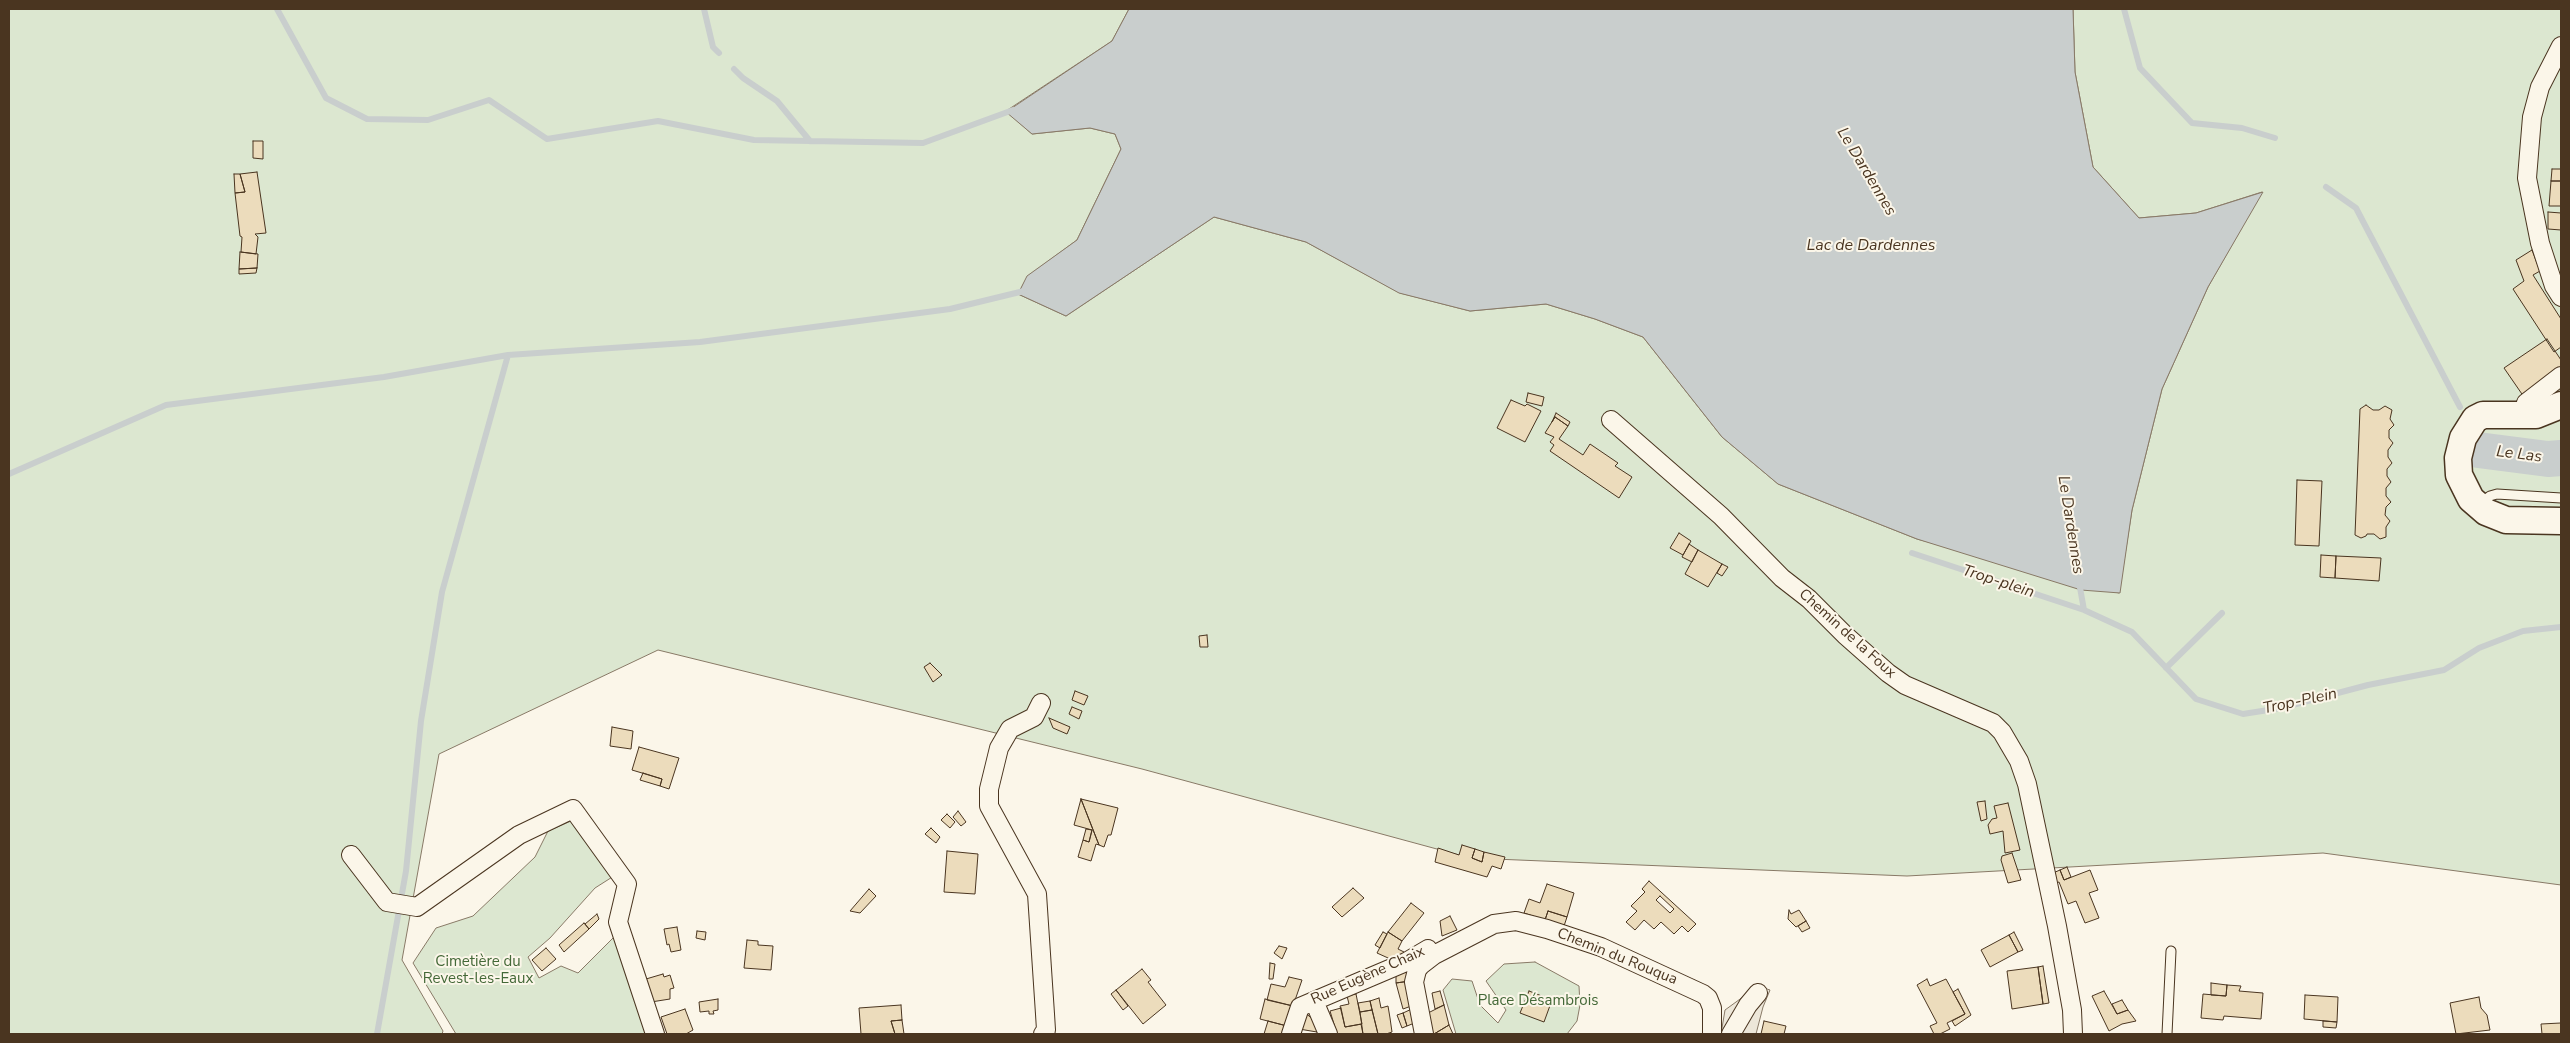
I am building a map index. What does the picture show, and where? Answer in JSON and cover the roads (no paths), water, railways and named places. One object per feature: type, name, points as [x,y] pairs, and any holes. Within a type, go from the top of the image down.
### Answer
[{"type":"street","points":[[2561,46],[2540,87],[2532,117],[2527,178],[2540,243],[2554,286],[2561,297]]},
{"type":"street","points":[[2522,417],[2526,402],[2561,376]]},
{"type":"street","points":[[2561,405],[2545,413],[2522,417],[2483,415],[2475,418],[2466,431],[2458,458],[2459,475],[2470,499],[2478,506],[2506,520],[2561,521]]},
{"type":"street","name":"Chemin de la Foux","points":[[1611,420],[1721,516],[1782,578],[1808,599],[1844,635],[1888,673],[1905,685],[1993,723],[2002,732],[2019,761],[2027,784],[2058,926],[2071,1001],[2074,1034]]},
{"type":"street","points":[[1041,703],[1034,717],[1010,729],[999,748],[989,789],[989,806],[1037,894],[1046,1030],[1043,1034]]},
{"type":"street","points":[[351,855],[387,902],[416,907],[519,836],[574,809],[627,884],[618,922],[655,1034]]},
{"type":"street","name":"Chemin du Rouqua","points":[[1424,1034],[1414,982],[1417,970],[1434,955],[1494,924],[1516,922],[1547,929],[1600,947],[1688,986],[1708,998],[1712,1008],[1712,1034]]},
{"type":"street","name":"Rue Eugène Chaix","points":[[1307,1004],[1406,962],[1446,939],[1456,937],[1465,939]]},
{"type":"street","points":[[1732,1034],[1748,1005],[1758,993]]},
{"type":"street","points":[[1291,1034],[1307,1004],[1328,1034]]},
{"type":"lane","points":[[2478,506],[2490,496],[2497,494],[2561,498]]},
{"type":"lane","points":[[2167,1034],[2171,951]]},
{"type":"water","name":"Lac de Dardennes","points":[[1129,9],[2073,9],[2075,72],[2093,167],[2139,218],[2196,213],[2263,192],[2208,287],[2162,389],[2132,510],[2120,593],[2081,590],[1917,539],[1778,484],[1722,437],[1643,337],[1595,319],[1546,304],[1470,311],[1399,293],[1306,242],[1214,217],[1066,316],[1018,294],[1027,276],[1077,240],[1121,149],[1115,134],[1090,128],[1032,134],[1006,112],[1112,41]]},
{"type":"waterway","points":[[277,9],[326,98],[367,119],[428,120],[489,100],[547,139],[658,121],[754,140],[923,143],[1013,110]]},
{"type":"waterway","points":[[704,9],[713,47],[719,53]]},
{"type":"waterway","points":[[2124,9],[2140,68],[2192,123],[2242,128],[2275,138]]},
{"type":"waterway","points":[[734,69],[743,78],[777,101],[810,141]]},
{"type":"waterway","points":[[2326,187],[2356,208],[2460,407]]},
{"type":"waterway","points":[[9,474],[166,405],[384,377],[508,355],[700,342],[950,309],[1024,291]]},
{"type":"waterway","points":[[377,1034],[406,871],[421,721],[442,592],[508,355]]},
{"type":"waterway","name":"Le Las","points":[[2478,450],[2548,459],[2561,458]]},
{"type":"waterway","name":"Trop-plein","points":[[1912,553],[2084,610]]},
{"type":"waterway","name":"Trop-Plein","points":[[2079,582],[2084,610],[2132,632],[2196,699],[2243,714],[2281,708],[2368,685],[2444,670],[2479,648],[2523,631],[2561,627]]},
{"type":"waterway","points":[[2166,668],[2222,613]]},
{"type":"water label","name":"Le Dardennes","points":[[1866,172]]},
{"type":"water label","name":"Le Dardennes","points":[[2070,525]]},
{"type":"park label","name":"Cimetière du Revest-les-Eaux","points":[[478,970]]},
{"type":"park label","name":"Place Désambrois","points":[[1538,1001]]}]
